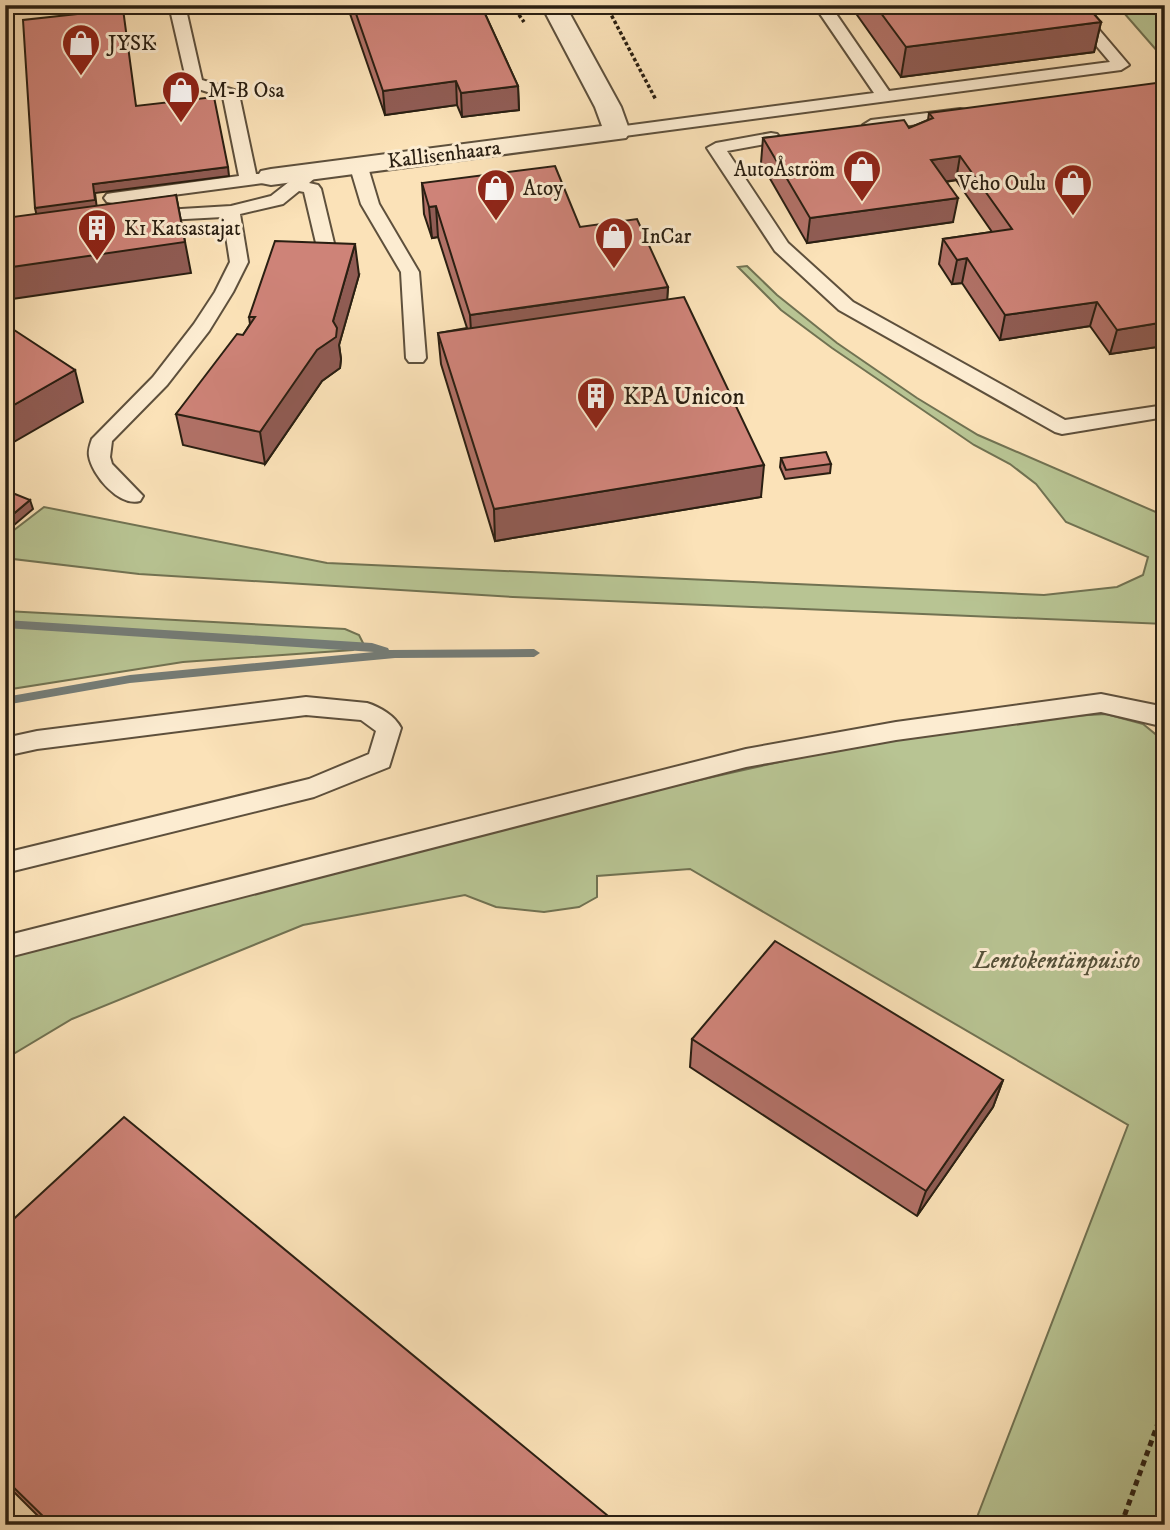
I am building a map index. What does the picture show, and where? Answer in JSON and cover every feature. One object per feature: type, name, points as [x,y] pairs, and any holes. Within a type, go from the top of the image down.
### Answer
[{"type":"street","points":[[554,8],[608,107],[617,132]]},
{"type":"street","name":"Kallisenhaara","points":[[282,178],[358,164],[617,132]]},
{"type":"lane","points":[[132,218],[231,211],[277,200],[282,178],[231,94],[195,83],[177,5]]},
{"type":"lane","points":[[822,5],[885,97]]},
{"type":"lane","points":[[617,132],[1121,65],[1070,5]]},
{"type":"lane","points":[[852,128],[974,112]]},
{"type":"lane","points":[[759,115],[778,137],[716,148],[780,247],[846,306],[1062,427],[1165,411]]},
{"type":"lane","points":[[358,164],[370,204],[410,272],[416,358]]},
{"type":"lane","points":[[113,198],[282,178],[312,189],[330,264]]},
{"type":"lane","points":[[132,496],[104,471],[98,448],[102,439],[160,381],[202,327],[224,292],[239,262],[231,211]]},
{"type":"lane","points":[[5,947],[746,758],[895,730],[1101,703],[1158,714],[1165,718]]},
{"type":"lane","points":[[5,747],[37,740],[306,706],[367,712],[389,728],[380,760],[314,787],[5,863]]},
{"type":"path","points":[[5,11],[60,5]]},
{"type":"path","points":[[512,5],[528,30]]},
{"type":"path","points":[[606,5],[669,126]]},
{"type":"path","points":[[1121,1525],[1165,1404]]},
{"type":"green space","points":[[1117,5],[1165,5],[1165,60]]},
{"type":"green space","points":[[747,266],[777,295],[837,343],[917,398],[978,435],[1165,516],[1165,624],[513,597],[139,574],[5,558],[5,537],[44,507],[327,563],[1044,595],[1117,587],[1143,575],[1148,557],[1066,522],[1036,484],[1010,464],[974,445],[781,310],[738,267]]},
{"type":"green space","points":[[5,611],[345,629],[359,635],[363,643],[353,650],[183,662],[5,690]]},
{"type":"green space","name":"Lentokentänpuisto","points":[[1106,714],[1143,724],[1165,742],[1165,1525],[974,1525],[1128,1125],[690,869],[597,876],[597,897],[579,907],[544,912],[496,907],[465,895],[303,925],[72,1019],[5,1059],[5,954],[534,819],[794,759],[918,735]]},
{"type":"building","points":[[353,5],[481,5],[518,86],[461,93],[456,81],[383,91]]},
{"type":"building","points":[[875,5],[1086,5],[1101,22],[906,47]]},
{"type":"building","points":[[123,9],[136,106],[214,97],[228,167],[93,184],[95,200],[35,208],[23,20]]},
{"type":"building","name":"Veho Oulu","points":[[1156,83],[1165,92],[1165,322],[1117,330],[1097,302],[1005,315],[967,258],[957,260],[943,239],[1012,229],[960,156],[931,160],[958,198],[810,218],[763,138],[904,120],[909,128],[933,118],[929,113]]},
{"type":"building","points":[[555,166],[580,227],[637,219],[668,287],[470,315],[436,206],[429,207],[422,183]]},
{"type":"building","points":[[176,195],[185,242],[5,268],[5,218]]},
{"type":"building","points":[[275,241],[355,244],[333,321],[337,328],[336,337],[317,350],[260,432],[176,414],[237,334],[243,335],[255,317],[249,317]]},
{"type":"building","name":"KPA Unicon","points":[[684,297],[764,465],[494,509],[438,333]]},
{"type":"building","points":[[5,324],[75,370],[5,410]]},
{"type":"building","points":[[826,452],[831,464],[786,470],[781,458]]},
{"type":"building","points":[[5,490],[30,500],[5,521]]},
{"type":"building","points":[[775,941],[1003,1080],[926,1191],[692,1039]]},
{"type":"building","points":[[124,1117],[619,1525],[52,1525],[5,1479],[5,1227]]},
{"type":"waterway","points":[[5,624],[372,647],[384,651]]},
{"type":"waterway","points":[[5,701],[130,679],[395,654],[534,653]]},
{"type":"place","name":"JYSK","points":[[81,77]]},
{"type":"place","name":"M-B Osa","points":[[181,124]]},
{"type":"place","name":"AutoÅström","points":[[862,203]]},
{"type":"place","name":"Veho Oulu","points":[[1073,217]]},
{"type":"place","name":"Atoy","points":[[496,222]]},
{"type":"place","name":"K1 Katsastajat","points":[[97,262]]},
{"type":"place","name":"InCar","points":[[614,270]]},
{"type":"place","name":"KPA Unicon","points":[[596,430]]}]
